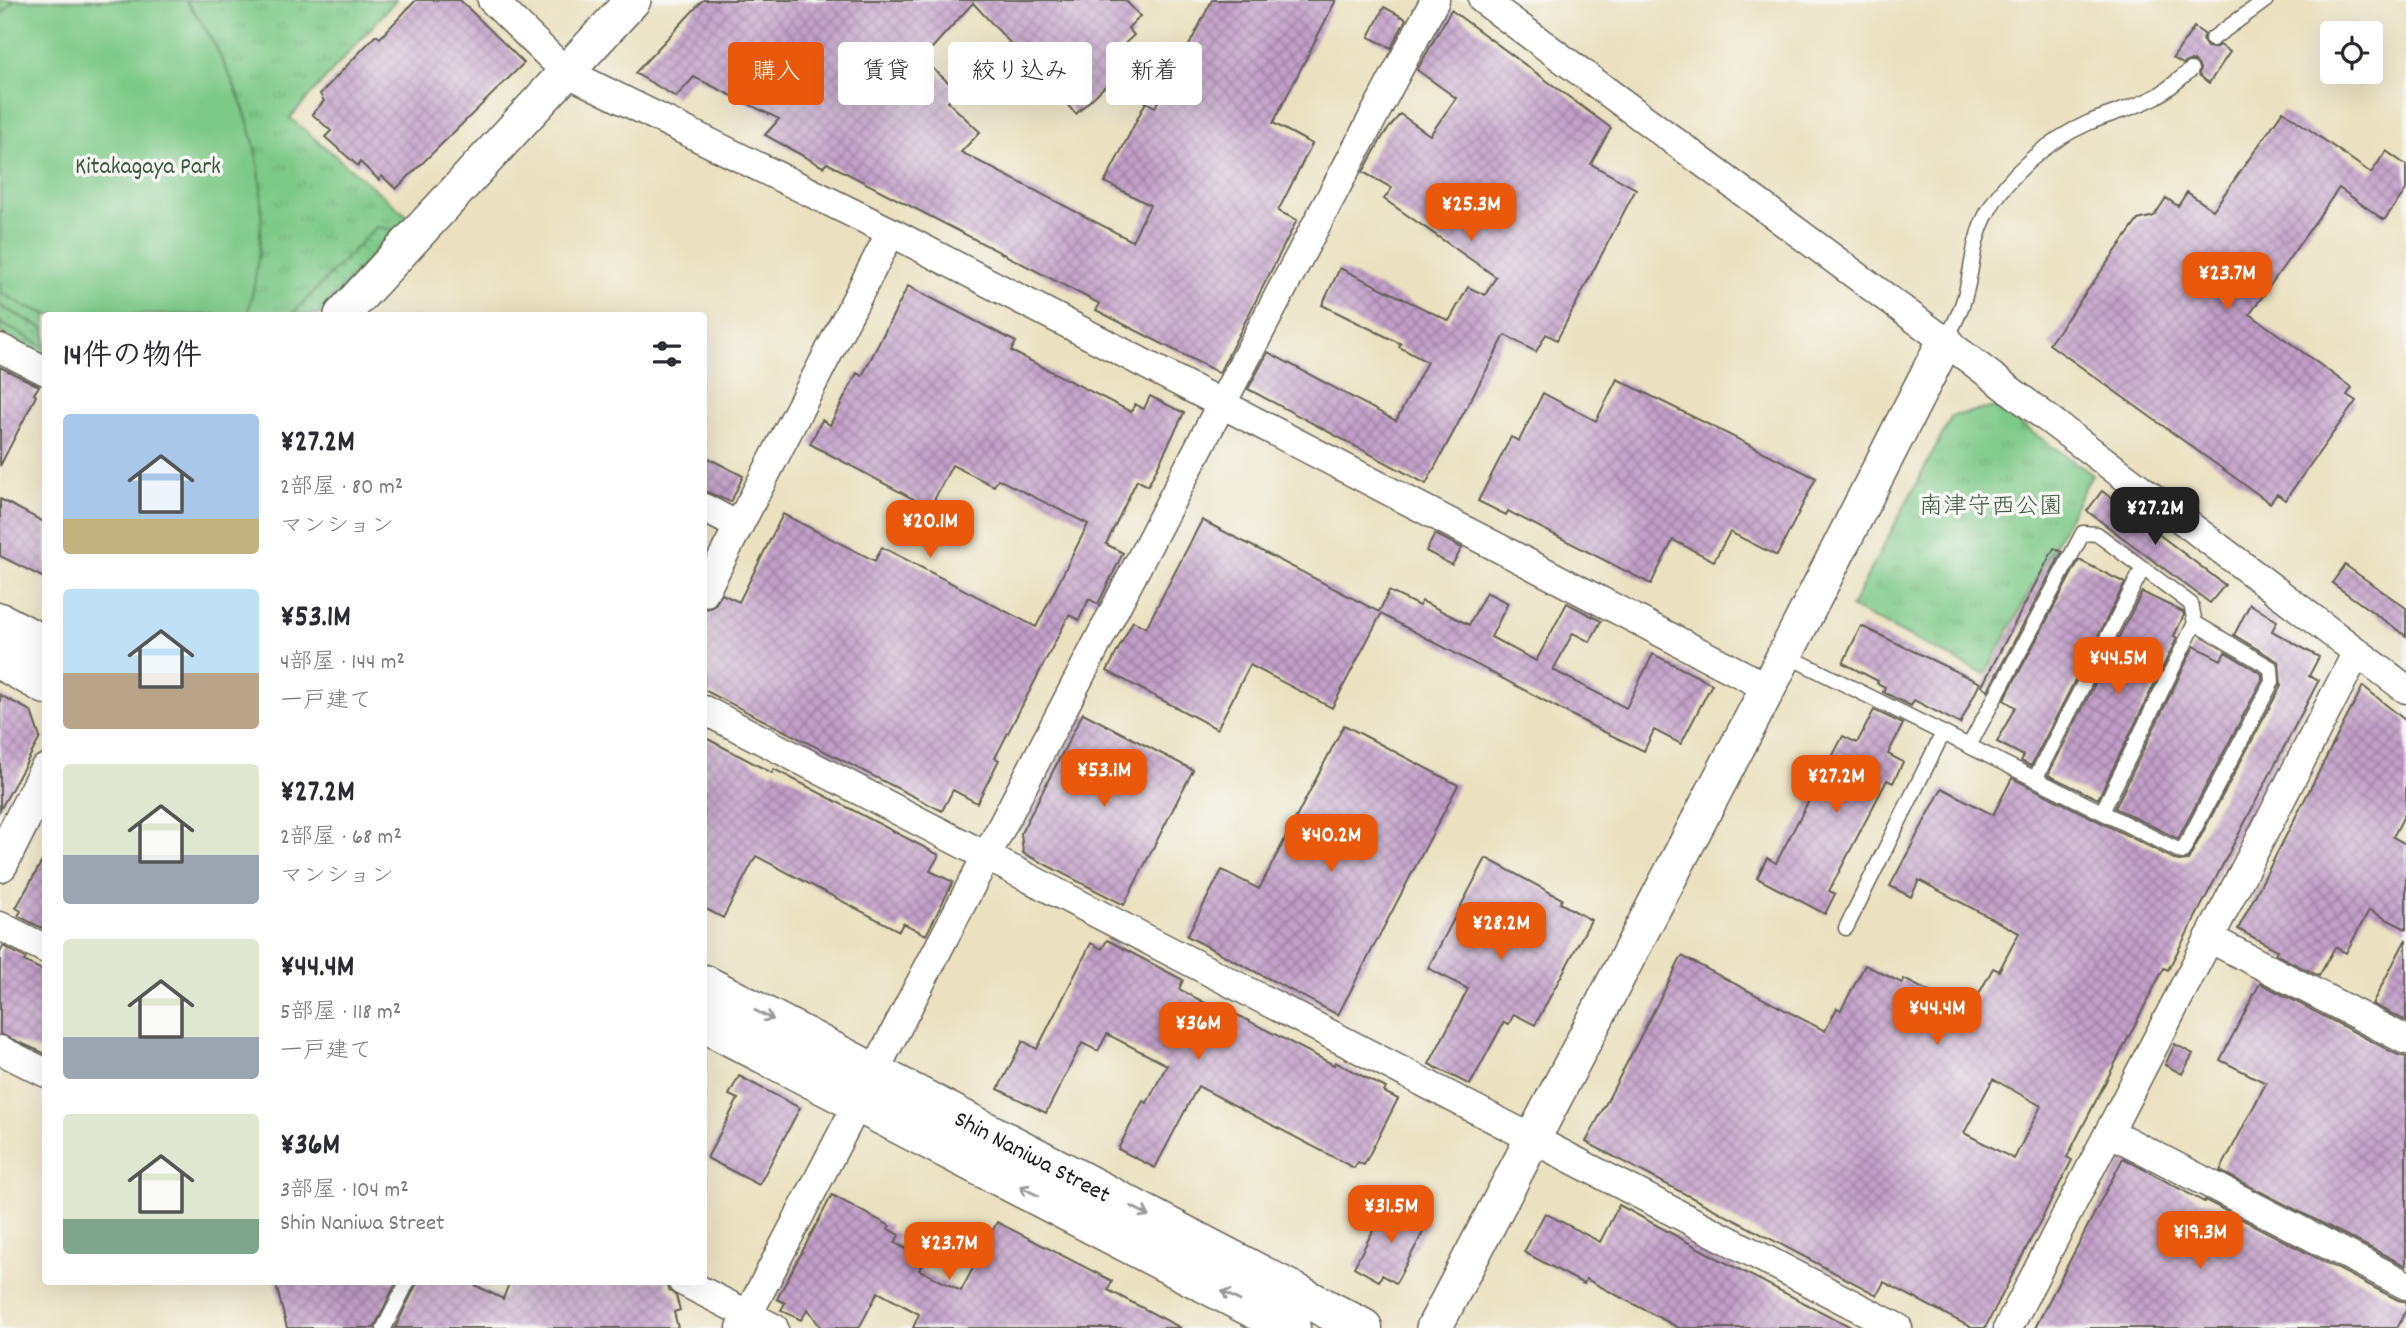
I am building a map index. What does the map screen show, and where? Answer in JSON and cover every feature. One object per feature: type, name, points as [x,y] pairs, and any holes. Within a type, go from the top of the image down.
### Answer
[{"type":"main road","points":[[0,622],[42,644]]},
{"type":"main road","points":[[0,660],[42,683]]},
{"type":"main road","name":"Shin Naniwa Street","points":[[707,986],[867,1087],[1291,1328]]},
{"type":"main road","name":"Shin Naniwa Street","points":[[707,1024],[867,1087],[1363,1328]]},
{"type":"street","points":[[492,0],[566,72],[891,232],[1768,688]]},
{"type":"street","points":[[345,312],[633,0]]},
{"type":"street","points":[[745,1321],[1222,403],[1435,0]]},
{"type":"street","points":[[1483,0],[1945,341],[2406,689]]},
{"type":"street","points":[[707,587],[891,232]]},
{"type":"street","points":[[1434,1328],[1768,688],[1945,341]]},
{"type":"street","points":[[0,348],[42,369]]},
{"type":"street","points":[[707,510],[738,526]]},
{"type":"street","points":[[2008,1328],[2357,652]]},
{"type":"street","points":[[707,712],[1898,1328]]},
{"type":"street","points":[[0,864],[8,825],[42,778]]},
{"type":"street","points":[[0,926],[42,947]]},
{"type":"street","points":[[2209,938],[2406,1040]]},
{"type":"street","points":[[0,1050],[42,1071]]},
{"type":"street","points":[[2109,1132],[2406,1285]]},
{"type":"street","points":[[688,1285],[745,1321],[774,1328]]},
{"type":"lane","points":[[2212,39],[2266,0]]},
{"type":"lane","points":[[1945,341],[1962,305],[1978,234],[2006,184],[2040,152],[2062,136],[2086,124],[2131,109],[2160,94],[2191,70]]},
{"type":"lane","points":[[1969,746],[2084,533],[2097,534],[2191,604],[2195,623],[2102,812]]},
{"type":"lane","points":[[2035,779],[2143,568]]},
{"type":"lane","points":[[1785,654],[2182,852],[2272,682],[2271,668],[2195,623]]},
{"type":"lane","points":[[1846,929],[1943,733]]},
{"type":"lane","points":[[384,1328],[406,1285]]},
{"type":"green space","name":"Kitakagaya Park","points":[[0,0],[396,0],[290,118],[411,219],[326,312],[42,312],[42,353],[0,332]]},
{"type":"green space","name":"Kitakagaya Park","points":[[14,0],[185,0],[216,47],[239,96],[257,157],[262,217],[249,312],[42,312],[0,292],[0,17]]},
{"type":"green space","points":[[376,227],[396,230],[319,312],[294,312]]},
{"type":"green space","points":[[0,306],[42,327],[42,345],[0,323]]},
{"type":"green space","name":"南津守西公園","points":[[1996,407],[2092,474],[1985,675],[1851,607],[1952,416]]},
{"type":"building","points":[[416,0],[460,0],[524,63],[396,189],[382,176],[379,180],[360,162],[358,166],[325,137],[331,131],[312,114],[324,101],[320,94],[376,35],[380,38]]},
{"type":"building","points":[[703,0],[1125,0],[1140,16],[1128,28],[1134,35],[1127,42],[1106,42],[1106,85],[1092,99],[1092,42],[1009,42],[973,3],[934,46],[934,42],[838,42],[838,105],[934,105],[934,70],[948,82],[948,105],[980,132],[961,152],[1132,241],[1150,205],[1105,182],[1144,105],[1202,105],[1202,42],[1191,42],[1212,0],[1336,0],[1273,123],[1312,144],[1278,211],[1297,220],[1219,373],[1096,310],[1100,304],[827,163],[823,167],[765,135],[779,119],[751,105],[824,105],[824,42],[728,42],[728,94],[694,77],[676,97],[635,73]]},
{"type":"building","points":[[1384,7],[1406,19],[1391,48],[1369,37]]},
{"type":"building","points":[[1451,10],[1611,128],[1591,164],[1636,189],[1557,340],[1546,334],[1536,352],[1505,335],[1426,484],[1248,389],[1268,352],[1396,421],[1427,362],[1399,347],[1401,344],[1322,305],[1340,268],[1449,321],[1468,287],[1485,295],[1496,277],[1384,199],[1392,188],[1363,172],[1383,136],[1400,114],[1430,135],[1456,98],[1417,70]]},
{"type":"building","points":[[2194,27],[2204,34],[2203,41],[2207,47],[2220,45],[2230,52],[2209,83],[2199,75],[2200,68],[2195,61],[2183,64],[2173,58]]},
{"type":"building","points":[[1068,105],[1085,105],[1076,114]]},
{"type":"building","points":[[2283,111],[2371,173],[2386,151],[2406,165],[2406,190],[2384,220],[2339,188],[2250,314],[2352,388],[2347,395],[2356,401],[2285,500],[2277,494],[2270,503],[2049,344],[2138,220],[2154,216],[2166,198],[2178,206],[2187,192],[2213,210]]},
{"type":"building","points":[[908,286],[1016,342],[1011,351],[1131,412],[1135,404],[1144,409],[1150,396],[1184,413],[1148,486],[1137,480],[1106,544],[1123,553],[1098,604],[1089,599],[1079,620],[1069,615],[995,758],[999,760],[977,803],[953,790],[942,811],[707,692],[707,608],[713,607],[722,594],[739,602],[783,514],[875,561],[882,547],[1036,627],[1088,524],[998,479],[994,486],[952,465],[930,508],[810,444],[822,420],[830,425],[857,373],[862,376]]},
{"type":"building","points":[[0,367],[39,386],[0,466]]},
{"type":"building","points":[[1617,379],[1816,478],[1777,556],[1730,532],[1714,561],[1673,540],[1651,584],[1508,511],[1506,515],[1478,501],[1511,437],[1519,441],[1543,393],[1596,421]]},
{"type":"building","points":[[707,458],[743,476],[731,502],[707,492]]},
{"type":"building","points":[[2102,491],[2225,585],[2210,603],[2087,511]]},
{"type":"building","points":[[0,499],[42,521],[42,577],[0,556]]},
{"type":"building","points":[[1202,520],[1379,612],[1389,591],[1419,606],[1422,601],[1469,625],[1486,592],[1508,603],[1491,637],[1536,661],[1567,603],[1601,621],[1590,642],[1573,633],[1553,670],[1626,708],[1653,654],[1712,684],[1681,744],[1654,730],[1644,751],[1381,614],[1332,708],[1250,665],[1217,729],[1107,671],[1133,621],[1146,628]]},
{"type":"building","points":[[1435,534],[1462,548],[1452,565],[1426,551]]},
{"type":"building","points":[[2054,548],[2062,552],[1988,690],[1982,686]]},
{"type":"building","points":[[2079,560],[2125,583],[2031,766],[2021,761],[2024,756],[1997,742],[2015,707],[2004,700]]},
{"type":"building","points":[[2345,565],[2406,608],[2406,636],[2332,583]]},
{"type":"building","points":[[2142,592],[2183,612],[2184,615],[2174,636],[2177,638],[2098,799],[2048,775]]},
{"type":"building","points":[[2250,604],[2277,621],[2272,631],[2319,657],[2309,676],[2319,680],[2168,970],[2164,968],[2067,1157],[2072,1160],[1985,1328],[1972,1328],[1884,1282],[1877,1295],[1586,1142],[1682,956],[1825,1031],[1837,1008],[1841,1010],[1865,965],[1902,983],[1904,979],[1969,1012],[1993,968],[1999,971],[2019,933],[1919,880],[1911,897],[1890,886],[1942,788],[1993,815],[2012,778],[2178,861],[2188,860],[2281,686],[2279,662],[2234,635]],"holes":[[[1993,1079],[2041,1106],[2014,1159],[1964,1133]]]},
{"type":"building","points":[[1861,626],[1980,683],[1960,724],[1914,700],[1911,706],[1883,692],[1885,687],[1877,683],[1878,681],[1843,663]]},
{"type":"building","points":[[2194,646],[2221,660],[2225,652],[2262,674],[2262,680],[2178,839],[2115,808]]},
{"type":"building","points":[[2363,686],[2406,721],[2406,812],[2393,837],[2406,844],[2406,929],[2369,910],[2346,953],[2335,947],[2319,976],[2275,954],[2277,950],[2238,929]]},
{"type":"building","points":[[0,695],[31,711],[40,738],[0,810]]},
{"type":"building","points":[[1874,710],[1903,724],[1888,754],[1903,762],[1893,783],[1887,780],[1829,891],[1835,894],[1825,914],[1757,878],[1767,858],[1776,863],[1843,736],[1857,743]]},
{"type":"building","points":[[1083,713],[1193,770],[1124,905],[1023,853],[1021,833]]},
{"type":"building","points":[[1344,725],[1458,785],[1338,1015],[1187,936],[1222,870],[1259,889]]},
{"type":"building","points":[[707,739],[772,773],[774,769],[939,855],[930,871],[953,882],[926,935],[903,923],[899,931],[756,856],[723,918],[707,910]]},
{"type":"building","points":[[1486,858],[1562,899],[1560,903],[1591,920],[1535,1025],[1514,1014],[1509,1024],[1504,1022],[1470,1085],[1429,1064],[1468,989],[1428,968]]},
{"type":"building","points":[[42,861],[42,928],[18,916],[21,911],[16,908]]},
{"type":"building","points":[[2406,939],[2406,1021],[2372,1004]]},
{"type":"building","points":[[1107,940],[1183,980],[1179,989],[1220,1011],[1222,1007],[1334,1065],[1335,1062],[1386,1088],[1384,1092],[1398,1099],[1364,1165],[1358,1162],[1354,1168],[1198,1086],[1155,1168],[1118,1149],[1143,1101],[1147,1103],[1167,1065],[1107,1034],[1098,1051],[1082,1043],[1046,1113],[998,1089],[1023,1041],[1037,1049],[1091,943],[1102,949]]},
{"type":"building","points":[[3,946],[42,970],[42,1052],[0,1034],[0,953]]},
{"type":"building","points":[[2260,983],[2406,1057],[2406,1266],[2220,1171],[2266,1083],[2220,1060]]},
{"type":"building","points":[[2175,1044],[2193,1054],[2182,1074],[2165,1065]]},
{"type":"building","points":[[739,1076],[800,1108],[759,1185],[707,1158],[738,1099],[729,1095]]},
{"type":"building","points":[[2123,1158],[2204,1202],[2205,1200],[2406,1302],[2406,1310],[2397,1328],[2035,1328]]},
{"type":"building","points":[[832,1195],[890,1226],[888,1229],[899,1235],[895,1243],[925,1259],[919,1270],[961,1291],[997,1222],[1112,1281],[1108,1290],[1181,1328],[913,1328],[919,1314],[878,1292],[859,1328],[821,1328],[808,1309],[801,1320],[781,1310],[785,1303],[777,1299]]},
{"type":"building","points":[[1393,1204],[1428,1223],[1396,1283],[1382,1275],[1379,1281],[1354,1267],[1377,1223],[1382,1226]]},
{"type":"building","points":[[1619,1205],[1853,1328],[1679,1328],[1586,1279],[1584,1284],[1524,1252],[1545,1213],[1600,1242]]},
{"type":"building","points":[[276,1285],[395,1285],[374,1328],[287,1328]]},
{"type":"building","points":[[416,1285],[475,1285],[503,1299],[508,1285],[666,1285],[676,1296],[680,1310],[674,1312],[678,1328],[395,1328]]}]
